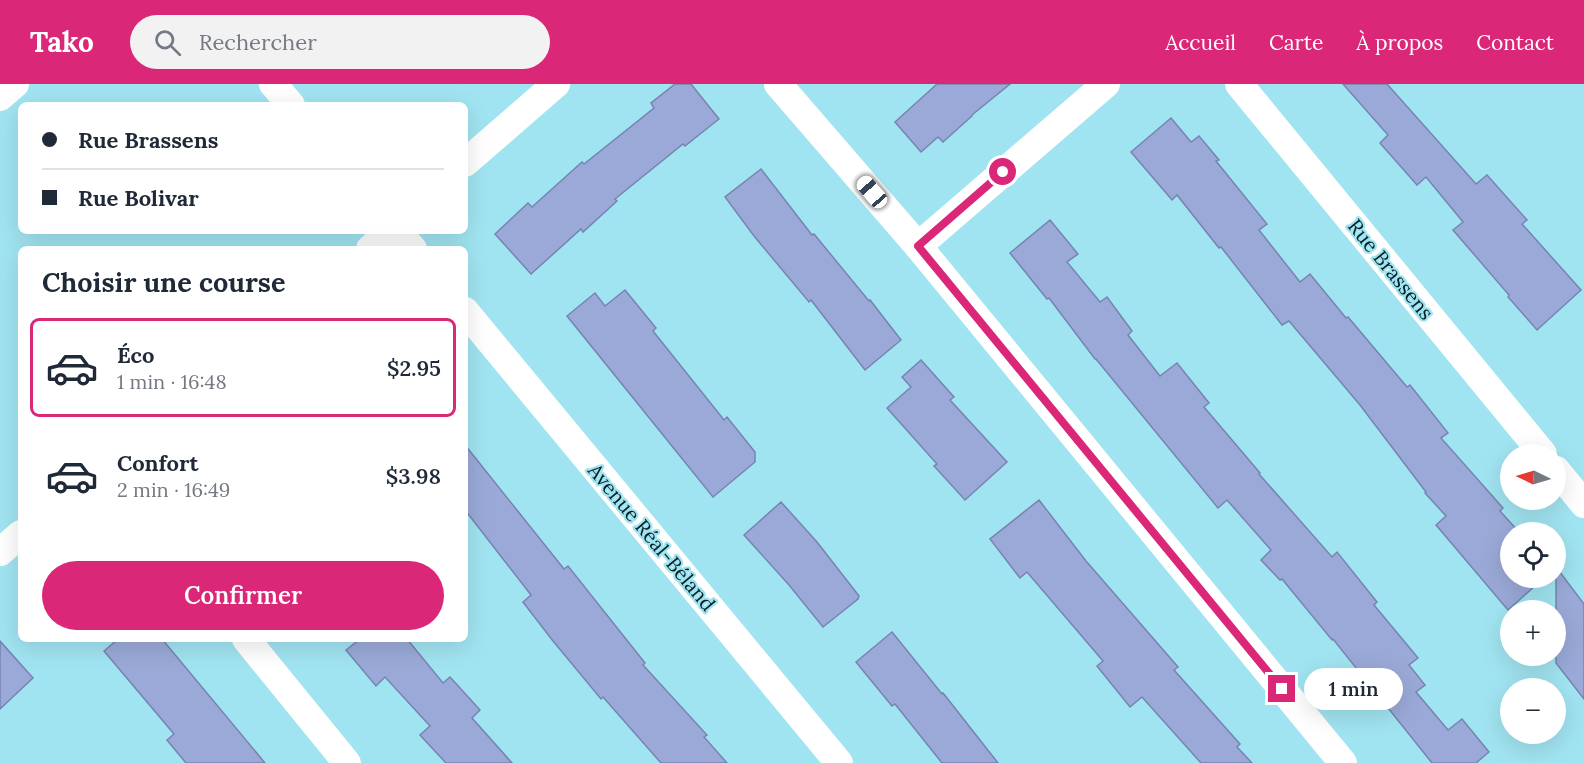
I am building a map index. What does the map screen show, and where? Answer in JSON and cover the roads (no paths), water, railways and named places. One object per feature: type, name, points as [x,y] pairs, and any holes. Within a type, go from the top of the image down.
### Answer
[{"type":"street","points":[[0,97],[15,84]]},
{"type":"street","points":[[273,84],[288,102]]},
{"type":"street","points":[[468,160],[556,84]]},
{"type":"street","points":[[778,84],[918,246],[1343,763]]},
{"type":"street","points":[[918,246],[1106,84]]},
{"type":"street","name":"Rue Brassens","points":[[1239,84],[1535,444]]},
{"type":"street","points":[[373,246],[387,234]]},
{"type":"street","points":[[400,234],[410,246]]},
{"type":"street","name":"Avenue Réal-Béland","points":[[468,315],[839,763]]},
{"type":"street","points":[[1566,482],[1584,504]]},
{"type":"street","points":[[0,552],[18,537]]},
{"type":"street","points":[[248,642],[347,763]]}]
